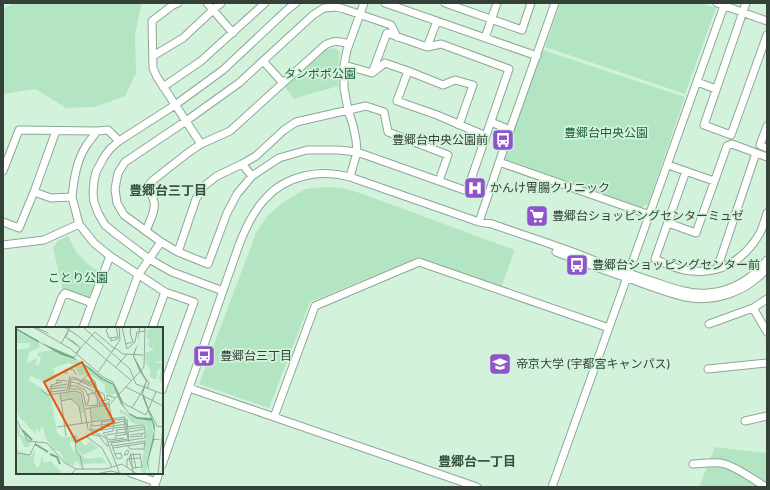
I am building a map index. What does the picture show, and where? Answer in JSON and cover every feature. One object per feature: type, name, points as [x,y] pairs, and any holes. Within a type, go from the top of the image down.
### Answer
[{"type":"street","points":[[178,3],[173,5],[152,21],[154,56],[153,68],[163,87],[201,144]]},
{"type":"street","points":[[207,3],[233,32]]},
{"type":"street","points":[[154,56],[183,38],[221,3]]},
{"type":"street","points":[[163,87],[201,62],[265,3]]},
{"type":"street","points":[[223,291],[172,272],[149,259],[106,225],[98,213],[94,202],[93,193],[96,172],[104,157],[119,141],[175,105],[223,70],[296,3]]},
{"type":"street","points":[[350,177],[357,152],[353,125],[348,110],[344,88],[344,65],[347,50],[364,3]]},
{"type":"street","points":[[385,3],[536,56]]},
{"type":"street","points":[[445,3],[522,30],[531,3]]},
{"type":"street","points":[[485,38],[497,3]]},
{"type":"street","points":[[479,222],[555,3]]},
{"type":"street","points":[[746,3],[704,125],[731,135],[767,35]]},
{"type":"street","points":[[552,487],[668,165],[722,4],[767,21]]},
{"type":"street","points":[[372,73],[387,33],[397,37],[427,47],[441,44],[509,69],[467,191],[357,152],[339,150],[307,150],[279,158],[252,176],[237,194],[226,213],[208,264],[178,252],[161,242],[124,215],[117,203],[115,189],[118,174],[125,162],[239,83],[314,14],[324,8],[336,7],[391,25],[397,37]]},
{"type":"street","points":[[427,47],[437,21]]},
{"type":"street","points":[[146,231],[154,208],[154,200],[148,186],[152,181],[201,144],[230,131],[325,45],[332,41],[339,41],[349,44]]},
{"type":"street","points":[[263,61],[283,83]]},
{"type":"street","points":[[372,73],[385,63],[443,85],[455,80],[472,85],[459,125]]},
{"type":"street","points":[[344,65],[372,73]]},
{"type":"street","points":[[408,71],[397,101],[486,136]]},
{"type":"street","points":[[697,82],[716,89]]},
{"type":"street","points":[[178,252],[196,199],[204,186],[217,176],[256,156],[284,130],[296,122],[366,106],[384,112],[388,132],[448,155],[439,181]]},
{"type":"street","points":[[491,122],[510,130]]},
{"type":"street","points":[[767,126],[760,145],[767,148]]},
{"type":"street","points":[[3,172],[19,130],[108,130],[119,141]]},
{"type":"street","points":[[3,222],[19,228],[34,192],[56,130]]},
{"type":"street","points":[[97,131],[86,145],[78,162],[75,175],[72,197],[79,224],[94,243],[138,275],[165,292],[194,302],[163,387]]},
{"type":"street","points":[[668,224],[696,233],[727,146],[732,144],[767,157]]},
{"type":"street","points":[[717,269],[756,153]]},
{"type":"street","points":[[499,162],[650,216]]},
{"type":"street","points":[[242,164],[252,176]]},
{"type":"street","points":[[668,165],[714,181]]},
{"type":"street","points":[[686,171],[655,259],[684,270],[712,271],[727,266],[745,253],[760,232],[767,213]]},
{"type":"street","points":[[163,462],[239,245],[249,222],[261,204],[272,192],[295,179],[308,175],[330,173],[340,174],[479,222],[492,224],[628,276],[688,292],[707,293],[728,289],[738,285],[765,269],[767,260]]},
{"type":"street","points":[[34,192],[52,198],[72,197]]},
{"type":"street","points":[[3,245],[44,240],[79,224]]},
{"type":"street","points":[[119,327],[138,275],[161,242]]},
{"type":"street","points":[[83,327],[110,256]]},
{"type":"street","points":[[274,417],[315,306],[419,262],[609,328]]},
{"type":"street","points":[[152,327],[165,292]]},
{"type":"street","points":[[50,327],[62,297],[65,294],[92,303]]},
{"type":"street","points":[[709,324],[753,308],[767,299]]},
{"type":"street","points":[[753,308],[767,332]]},
{"type":"street","points":[[708,369],[767,363]]},
{"type":"street","points":[[189,388],[477,487]]},
{"type":"street","points":[[745,421],[767,416]]},
{"type":"street","points":[[693,464],[724,464],[734,468],[766,487]]},
{"type":"street","points":[[134,474],[155,485],[159,474]]},
{"type":"green space","points":[[14,3],[144,3],[141,5],[135,36],[136,73],[125,96],[95,107],[66,108],[35,89],[3,94],[3,9]]},
{"type":"green space","points":[[560,3],[701,3],[716,8],[685,94],[545,47]]},
{"type":"green space","name":"タンポポ公園","points":[[335,48],[340,52],[337,75],[339,86],[294,99],[284,86],[323,50]]},
{"type":"green space","name":"豊郷台中央公園","points":[[543,50],[685,97],[648,204],[640,208],[507,162],[504,155]]},
{"type":"green space","points":[[323,187],[342,188],[360,193],[515,250],[501,288],[419,257],[310,302],[269,408],[199,384],[256,233],[268,215],[282,203],[306,189]]},
{"type":"green space","name":"ことり公園","points":[[68,236],[77,253],[91,267],[101,271],[91,301],[63,291],[53,248],[58,241]]},
{"type":"green space","points":[[715,447],[766,453],[767,450],[767,487],[699,487]]},
{"type":"place","name":"豊郷台中央公園前","points":[[503,140]]},
{"type":"place","name":"かんけ胃腸クリニック","points":[[475,188]]},
{"type":"place","name":"豊郷台ショッピングセンターミュゼ","points":[[537,216]]},
{"type":"place","name":"豊郷台ショッピングセンター前","points":[[577,265]]},
{"type":"place","name":"豊郷台三丁目","points":[[204,356]]},
{"type":"place","name":"帝京大学 (宇都宮キャンパス)","points":[[500,364]]},
{"type":"district","name":"豊郷台三丁目","points":[[168,190]]},
{"type":"district","name":"豊郷台一丁目","points":[[477,461]]}]
